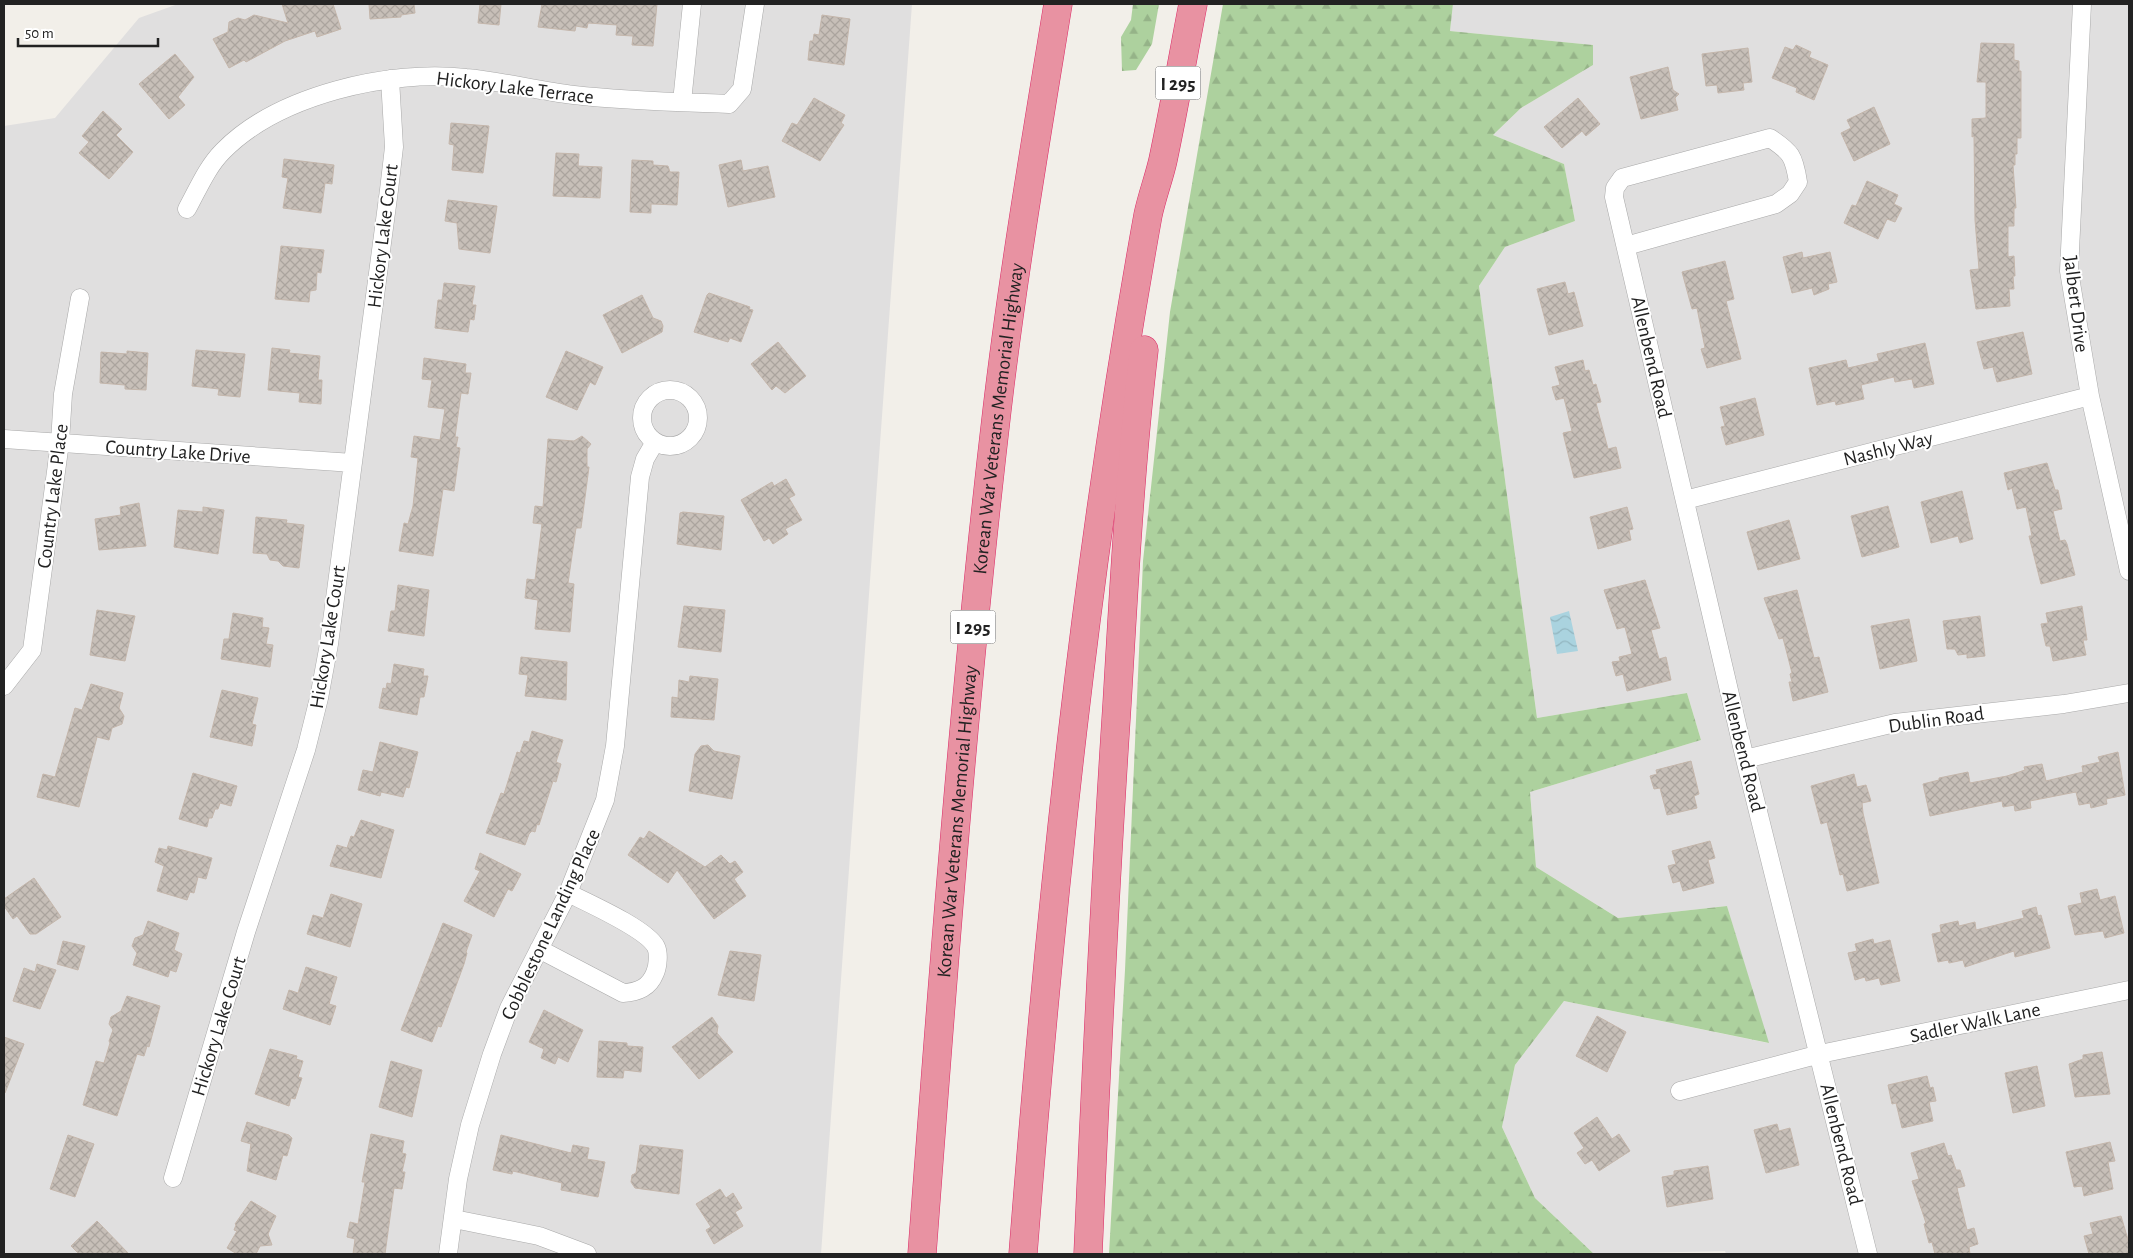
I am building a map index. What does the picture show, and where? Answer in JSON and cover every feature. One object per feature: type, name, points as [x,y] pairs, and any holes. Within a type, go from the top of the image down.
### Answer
[{"type":"highway","name":"Korean War Veterans Memorial Highway","points":[[922,1254],[950,880],[974,612],[997,408],[1023,217],[1058,4]]},
{"type":"highway","name":"I 295","points":[[1162,162],[1193,4]]},
{"type":"highway","points":[[1023,1254],[1050,937],[1089,596],[1149,211],[1162,162]]},
{"type":"highway","points":[[1088,1254],[1104,904],[1125,567],[1136,419],[1164,211],[1162,162]]},
{"type":"street","points":[[682,102],[692,4]]},
{"type":"street","name":"Hickory Lake Terrace","points":[[187,209],[207,170],[223,151],[246,132],[276,114],[314,97],[354,85],[390,78],[424,76],[466,77],[572,95],[729,104],[742,89],[755,4]]},
{"type":"street","name":"Jalbert Drive","points":[[2082,4],[2069,271],[2090,396],[2129,571]]},
{"type":"street","name":"Hickory Lake Court","points":[[173,1178],[246,932],[306,750],[320,698],[329,644],[394,147],[390,78]]},
{"type":"street","name":"Allenbend Road","points":[[1626,246],[1776,204],[1790,194],[1798,182],[1796,166],[1790,152],[1770,138],[1622,178],[1615,188],[1614,197],[1745,759],[1820,1054],[1868,1254]]},
{"type":"street","name":"Country Lake Place","points":[[4,686],[32,650],[60,442],[63,394],[80,298]]},
{"type":"street","name":"Nashly Way","points":[[1685,500],[2090,396]]},
{"type":"street","name":"Country Lake Drive","points":[[4,439],[353,463]]},
{"type":"street","name":"Cobblestone Landing Place","points":[[448,1254],[458,1179],[470,1125],[492,1054],[509,1008],[568,893],[605,800],[615,746],[640,477],[645,458],[655,442]]},
{"type":"street","name":"Dublin Road","points":[[1745,759],[1895,723],[2064,704],[2129,693]]},
{"type":"street","points":[[539,949],[622,993],[637,992],[651,982],[658,967],[656,947],[645,934],[568,893]]},
{"type":"street","name":"Sadler Walk Lane","points":[[1680,1091],[1820,1054],[2129,990]]},
{"type":"street","points":[[454,1219],[540,1236],[588,1254]]},
{"type":"shaded area","points":[[178,4],[912,4],[821,1254],[4,1254],[4,126],[55,118],[139,18]]},
{"type":"shaded area","points":[[1453,4],[2129,4],[2129,1254],[1726,1254],[1725,1251],[1594,1254],[1535,1198],[1502,1127],[1515,1065],[1564,1001],[1768,1043],[1727,906],[1618,918],[1536,867],[1530,792],[1701,740],[1687,693],[1537,718],[1479,286],[1505,247],[1575,221],[1564,164],[1493,135],[1521,108],[1593,65],[1593,45],[1450,31]]},
{"type":"green space","points":[[1133,4],[1159,4],[1152,44],[1136,70],[1122,71],[1121,37],[1131,20]]},
{"type":"green space","points":[[1223,4],[1453,4],[1450,31],[1593,45],[1593,65],[1521,108],[1493,135],[1564,164],[1575,221],[1505,247],[1479,286],[1537,718],[1687,693],[1701,740],[1530,792],[1536,867],[1618,918],[1727,906],[1769,1043],[1564,1001],[1515,1065],[1502,1127],[1535,1198],[1594,1254],[1109,1254],[1125,970],[1143,561],[1170,312]]},
{"type":"water","points":[[1569,611],[1578,651],[1557,654],[1550,617]]},
{"type":"building","points":[[282,4],[333,4],[341,29],[317,37],[315,31],[285,41],[246,62],[244,60],[229,68],[213,39],[228,32],[229,22],[238,18],[245,20],[254,15],[288,23]]},
{"type":"building","points":[[369,4],[414,4],[415,13],[401,15],[401,17],[370,19]]},
{"type":"building","points":[[480,4],[501,4],[499,25],[478,23]]},
{"type":"building","points":[[542,4],[657,4],[653,46],[632,45],[633,36],[616,35],[617,25],[588,23],[587,28],[576,26],[575,31],[538,27]]},
{"type":"building","points":[[822,15],[850,19],[844,65],[808,60],[810,41],[813,41],[814,34],[819,35]]},
{"type":"building","points":[[1981,43],[2014,44],[2014,60],[2019,61],[2019,71],[2021,71],[2021,138],[2017,138],[2017,154],[2015,154],[2015,165],[2013,165],[2016,208],[2014,208],[2014,226],[2008,226],[2008,257],[2014,256],[2015,276],[2013,276],[2014,289],[2009,289],[2010,306],[1976,309],[1970,270],[1979,269],[1975,220],[1972,119],[1986,118],[1986,82],[1977,82]]},
{"type":"building","points":[[1796,45],[1811,52],[1809,57],[1828,65],[1814,100],[1796,92],[1797,88],[1772,78],[1785,47],[1793,50]]},
{"type":"building","points":[[1748,48],[1752,82],[1743,83],[1744,90],[1718,93],[1717,85],[1706,86],[1702,54]]},
{"type":"building","points":[[175,54],[194,77],[178,97],[185,105],[169,119],[139,84]]},
{"type":"building","points":[[1668,67],[1673,90],[1679,94],[1675,98],[1678,110],[1641,119],[1630,77]]},
{"type":"building","points":[[814,98],[845,115],[841,123],[844,125],[820,161],[782,141],[792,123],[797,125]]},
{"type":"building","points":[[1578,98],[1600,124],[1586,136],[1582,131],[1562,148],[1544,127]]},
{"type":"building","points":[[1874,107],[1890,144],[1854,161],[1841,133],[1851,128],[1847,120]]},
{"type":"building","points":[[103,111],[122,129],[116,135],[133,152],[109,179],[79,153],[89,142],[82,136]]},
{"type":"building","points":[[451,123],[489,126],[483,173],[452,170],[454,145],[449,144]]},
{"type":"building","points":[[556,153],[579,154],[578,166],[602,167],[600,198],[553,196]]},
{"type":"building","points":[[284,159],[334,165],[332,184],[325,183],[321,213],[283,208],[288,178],[282,177]]},
{"type":"building","points":[[632,160],[653,161],[653,165],[668,166],[670,172],[679,172],[677,205],[651,204],[651,213],[630,212]]},
{"type":"building","points":[[741,160],[743,171],[768,166],[775,197],[728,207],[719,165]]},
{"type":"building","points":[[1867,181],[1898,195],[1894,204],[1902,208],[1895,222],[1887,219],[1878,239],[1844,223],[1852,205],[1856,206]]},
{"type":"building","points":[[448,200],[497,206],[490,253],[459,249],[457,223],[445,221]]},
{"type":"building","points":[[281,246],[324,250],[321,273],[317,272],[316,290],[310,291],[309,302],[275,299]]},
{"type":"building","points":[[1802,252],[1803,258],[1830,252],[1837,282],[1828,284],[1829,289],[1814,295],[1812,288],[1792,293],[1783,257]]},
{"type":"building","points":[[1725,261],[1734,299],[1726,301],[1741,359],[1707,368],[1701,349],[1705,348],[1697,308],[1692,309],[1682,272]]},
{"type":"building","points":[[1565,282],[1568,294],[1574,292],[1583,326],[1549,335],[1537,289]]},
{"type":"building","points":[[444,283],[475,286],[472,305],[476,305],[474,320],[470,319],[468,332],[435,328],[438,300],[442,300]]},
{"type":"building","points":[[709,293],[750,307],[749,309],[753,310],[741,342],[730,338],[728,342],[694,332]]},
{"type":"building","points":[[642,295],[653,318],[661,321],[663,326],[662,332],[622,353],[603,315]]},
{"type":"building","points":[[2023,332],[2032,374],[1997,382],[1993,367],[1984,369],[1977,342]]},
{"type":"building","points":[[778,342],[806,376],[785,393],[776,386],[772,390],[751,364]]},
{"type":"building","points":[[1925,343],[1934,384],[1914,388],[1912,379],[1895,382],[1894,377],[1861,385],[1864,399],[1836,405],[1835,401],[1817,405],[1809,368],[1846,360],[1848,368],[1879,361],[1877,354]]},
{"type":"building","points":[[272,348],[290,350],[289,353],[320,356],[318,380],[322,380],[321,404],[299,402],[300,393],[268,390]]},
{"type":"building","points":[[196,350],[245,354],[240,397],[218,395],[219,389],[192,386]]},
{"type":"building","points":[[127,351],[148,353],[146,390],[125,389],[125,385],[100,383],[101,352],[127,354]]},
{"type":"building","points":[[566,351],[603,367],[595,385],[590,382],[577,410],[546,397]]},
{"type":"building","points":[[424,358],[466,364],[465,373],[471,373],[468,394],[461,393],[455,437],[458,437],[456,447],[460,448],[454,491],[443,489],[433,556],[399,551],[404,523],[408,524],[413,506],[418,458],[411,457],[414,436],[440,440],[445,409],[428,407],[432,380],[422,379]]},
{"type":"building","points":[[1583,360],[1585,371],[1589,370],[1593,385],[1596,384],[1601,402],[1596,403],[1608,449],[1616,447],[1621,468],[1574,478],[1563,433],[1572,431],[1564,398],[1556,400],[1552,387],[1560,385],[1555,367]]},
{"type":"building","points":[[1755,398],[1764,435],[1726,445],[1721,427],[1725,426],[1720,407]]},
{"type":"building","points":[[582,436],[591,444],[587,449],[587,467],[589,467],[581,528],[576,528],[568,583],[574,584],[570,632],[535,629],[538,600],[525,598],[527,579],[535,580],[542,524],[533,523],[535,506],[543,507],[548,439],[574,441]]},
{"type":"building","points":[[2047,463],[2055,490],[2058,490],[2062,509],[2053,511],[2060,541],[2065,540],[2067,544],[2075,575],[2041,584],[2029,536],[2032,536],[2026,507],[2017,509],[2012,488],[2008,490],[2004,473]]},
{"type":"building","points":[[786,479],[795,495],[789,498],[802,520],[785,529],[788,534],[773,544],[769,538],[764,541],[741,500],[772,482],[774,486]]},
{"type":"building","points":[[1962,491],[1973,539],[1960,543],[1958,536],[1931,543],[1921,502]]},
{"type":"building","points":[[139,503],[146,546],[99,550],[95,519],[121,515],[120,507]]},
{"type":"building","points":[[1888,506],[1899,547],[1862,557],[1851,516]]},
{"type":"building","points":[[203,507],[224,510],[218,554],[174,547],[178,510],[203,512]]},
{"type":"building","points":[[1627,507],[1633,529],[1629,530],[1631,540],[1598,549],[1590,517]]},
{"type":"building","points":[[680,513],[724,516],[721,550],[677,544]]},
{"type":"building","points":[[256,517],[287,520],[286,523],[304,525],[299,568],[283,566],[278,561],[270,560],[267,554],[253,553]]},
{"type":"building","points":[[1789,520],[1800,559],[1758,570],[1747,532]]},
{"type":"building","points":[[1645,580],[1660,628],[1651,630],[1659,659],[1666,657],[1671,680],[1627,691],[1623,674],[1616,676],[1612,662],[1620,661],[1619,657],[1632,654],[1625,627],[1617,629],[1604,590]]},
{"type":"building","points":[[398,585],[429,590],[424,636],[388,631],[391,611],[395,611]]},
{"type":"building","points":[[1797,590],[1814,658],[1819,657],[1828,692],[1793,701],[1789,682],[1792,682],[1790,674],[1792,673],[1783,638],[1779,639],[1764,598]]},
{"type":"building","points":[[684,606],[725,610],[721,652],[678,647]]},
{"type":"building","points":[[2082,606],[2087,640],[2083,640],[2086,655],[2053,661],[2050,646],[2046,646],[2041,624],[2048,623],[2046,613]]},
{"type":"building","points":[[97,610],[135,616],[125,661],[90,655]]},
{"type":"building","points":[[233,613],[263,618],[262,627],[269,628],[266,644],[273,645],[270,667],[221,659],[224,639],[229,639]]},
{"type":"building","points":[[1980,616],[1985,656],[1967,658],[1967,654],[1958,655],[1955,649],[1947,649],[1943,621]]},
{"type":"building","points":[[1909,619],[1917,661],[1880,669],[1871,626]]},
{"type":"building","points":[[521,657],[567,662],[566,700],[525,696],[528,675],[519,674]]},
{"type":"building","points":[[394,664],[424,669],[423,676],[428,676],[424,697],[420,697],[417,715],[379,708],[383,688],[386,689],[387,683],[391,684]]},
{"type":"building","points":[[690,676],[718,679],[714,720],[671,717],[672,697],[678,698],[679,680],[689,682]]},
{"type":"building","points":[[91,684],[123,693],[119,708],[124,716],[122,724],[112,728],[109,740],[97,737],[79,807],[37,797],[43,774],[55,777],[75,708],[82,710]]},
{"type":"building","points":[[222,690],[258,698],[252,724],[256,725],[252,746],[210,737]]},
{"type":"building","points":[[532,731],[563,740],[556,762],[561,764],[556,782],[553,781],[539,825],[537,824],[535,832],[532,831],[529,834],[525,845],[486,833],[501,793],[504,794],[517,752],[520,753],[524,741],[529,742]]},
{"type":"building","points":[[380,742],[418,752],[409,788],[406,787],[403,797],[381,792],[380,796],[358,790],[363,770],[373,772]]},
{"type":"building","points":[[708,745],[714,751],[740,756],[732,799],[689,791],[695,754],[701,746]]},
{"type":"building","points":[[2118,752],[2125,795],[2106,799],[2107,804],[2091,808],[2090,803],[2079,805],[2076,792],[2030,801],[2031,808],[2015,811],[2014,805],[2003,807],[2002,801],[1930,816],[1923,784],[1939,780],[1939,778],[1968,772],[1970,783],[2007,776],[2025,770],[2024,767],[2042,764],[2046,781],[2083,772],[2082,766],[2100,762],[2098,757]]},
{"type":"building","points":[[1691,761],[1699,794],[1694,796],[1697,808],[1667,815],[1660,788],[1654,789],[1650,776],[1657,774],[1656,770]]},
{"type":"building","points":[[193,773],[237,786],[231,806],[220,803],[218,809],[215,809],[212,818],[209,818],[207,827],[179,819]]},
{"type":"building","points":[[1854,774],[1857,787],[1866,785],[1871,801],[1862,803],[1879,883],[1847,891],[1843,874],[1840,875],[1827,822],[1821,824],[1811,786]]},
{"type":"building","points":[[361,820],[394,830],[381,878],[330,866],[337,845],[347,848],[351,836],[354,837]]},
{"type":"building","points":[[649,831],[705,867],[721,855],[730,864],[735,861],[743,872],[734,879],[746,896],[714,919],[677,870],[668,883],[628,855],[640,837],[644,839]]},
{"type":"building","points":[[1710,841],[1715,858],[1708,860],[1714,883],[1683,891],[1680,881],[1673,883],[1668,866],[1676,864],[1672,851]]},
{"type":"building","points":[[168,846],[212,858],[206,879],[198,877],[194,893],[190,892],[187,900],[157,891],[164,866],[155,862],[159,848],[167,850]]},
{"type":"building","points":[[480,853],[521,874],[512,891],[508,889],[494,917],[464,901],[480,871],[475,869]]},
{"type":"building","points":[[34,878],[61,917],[36,934],[30,934],[17,916],[13,919],[4,906],[4,899]]},
{"type":"building","points":[[2097,889],[2100,900],[2115,896],[2124,933],[2105,938],[2103,931],[2075,935],[2068,906],[2082,903],[2080,893]]},
{"type":"building","points":[[331,894],[362,904],[350,947],[307,934],[313,915],[323,918]]},
{"type":"building","points":[[2036,907],[2038,916],[2041,915],[2050,948],[2015,957],[2014,951],[1965,967],[1963,960],[1949,963],[1948,960],[1938,962],[1932,934],[1941,932],[1940,925],[1958,921],[1959,926],[1975,922],[1976,930],[2024,918],[2022,911]]},
{"type":"building","points":[[148,921],[179,933],[174,950],[182,954],[176,972],[170,970],[168,977],[133,965],[137,953],[132,946],[135,938],[143,935]]},
{"type":"building","points":[[443,923],[472,935],[464,964],[441,1027],[438,1026],[432,1042],[401,1030]]},
{"type":"building","points":[[1873,939],[1874,944],[1890,940],[1900,981],[1881,985],[1879,978],[1866,981],[1865,977],[1855,980],[1848,953],[1857,951],[1855,944]]},
{"type":"building","points":[[63,941],[85,946],[78,970],[57,964]]},
{"type":"building","points":[[730,951],[761,955],[754,1001],[718,995]]},
{"type":"building","points":[[37,964],[56,970],[40,1009],[13,1001],[24,968],[35,972]]},
{"type":"building","points":[[306,967],[337,977],[329,1004],[336,1006],[330,1025],[283,1009],[289,990],[298,993]]},
{"type":"building","points":[[127,996],[160,1006],[149,1047],[147,1046],[144,1056],[137,1054],[117,1116],[83,1105],[96,1061],[104,1063],[113,1030],[109,1024],[111,1017],[121,1011]]},
{"type":"building","points":[[544,1010],[583,1030],[568,1062],[558,1057],[555,1064],[541,1058],[544,1049],[529,1042]]},
{"type":"building","points":[[1597,1016],[1626,1032],[1607,1072],[1576,1056]]},
{"type":"building","points":[[712,1017],[718,1026],[717,1033],[733,1052],[699,1079],[672,1047]]},
{"type":"building","points":[[4,1037],[24,1044],[5,1093],[4,1093]]},
{"type":"building","points":[[599,1041],[627,1043],[627,1046],[643,1047],[641,1072],[624,1070],[623,1078],[597,1077]]},
{"type":"building","points":[[270,1049],[297,1056],[296,1059],[303,1061],[298,1077],[302,1078],[295,1099],[291,1098],[289,1106],[255,1094]]},
{"type":"building","points":[[2102,1052],[2110,1094],[2075,1097],[2069,1064],[2083,1059],[2083,1055]]},
{"type":"building","points":[[391,1061],[422,1070],[412,1117],[379,1107]]},
{"type":"building","points":[[2037,1066],[2045,1106],[2013,1113],[2005,1073]]},
{"type":"building","points":[[1927,1076],[1930,1088],[1933,1087],[1936,1101],[1929,1102],[1933,1121],[1902,1128],[1896,1103],[1892,1104],[1888,1085]]},
{"type":"building","points":[[1597,1117],[1612,1139],[1619,1134],[1630,1151],[1599,1171],[1592,1160],[1585,1164],[1577,1153],[1584,1148],[1574,1133]]},
{"type":"building","points":[[247,1122],[289,1135],[292,1138],[287,1156],[283,1155],[276,1180],[247,1171],[251,1144],[241,1141]]},
{"type":"building","points":[[1777,1124],[1779,1131],[1790,1128],[1799,1165],[1766,1173],[1754,1130]]},
{"type":"building","points":[[371,1134],[404,1141],[402,1153],[406,1154],[402,1172],[405,1172],[402,1189],[394,1188],[385,1254],[353,1254],[355,1239],[347,1237],[350,1222],[358,1224],[365,1182],[362,1182]]},
{"type":"building","points":[[68,1135],[94,1144],[75,1197],[50,1189]]},
{"type":"building","points":[[501,1135],[571,1153],[573,1145],[589,1148],[587,1159],[605,1162],[598,1197],[561,1190],[562,1183],[513,1171],[512,1174],[493,1170]]},
{"type":"building","points":[[2110,1142],[2115,1161],[2108,1162],[2113,1189],[2084,1196],[2082,1186],[2074,1187],[2066,1152]]},
{"type":"building","points":[[1944,1143],[1948,1156],[1951,1155],[1956,1170],[1960,1170],[1965,1186],[1957,1188],[1967,1230],[1974,1228],[1978,1244],[1969,1247],[1970,1254],[1935,1254],[1932,1242],[1929,1243],[1924,1224],[1926,1223],[1912,1181],[1919,1179],[1911,1153]]},
{"type":"building","points":[[640,1145],[683,1150],[679,1194],[635,1188],[631,1182],[632,1175],[636,1173]]},
{"type":"building","points":[[1708,1166],[1713,1199],[1667,1207],[1662,1177],[1674,1175],[1674,1171]]},
{"type":"building","points":[[720,1189],[726,1198],[733,1193],[742,1208],[735,1212],[743,1226],[714,1244],[706,1230],[711,1227],[696,1204]]},
{"type":"building","points":[[251,1201],[276,1216],[268,1234],[272,1245],[260,1246],[256,1254],[237,1254],[227,1248],[237,1231],[234,1230],[235,1224]]},
{"type":"building","points":[[2121,1216],[2129,1243],[2129,1254],[2089,1254],[2084,1236],[2093,1234],[2090,1223]]},
{"type":"building","points":[[97,1221],[129,1254],[79,1254],[71,1246]]}]
